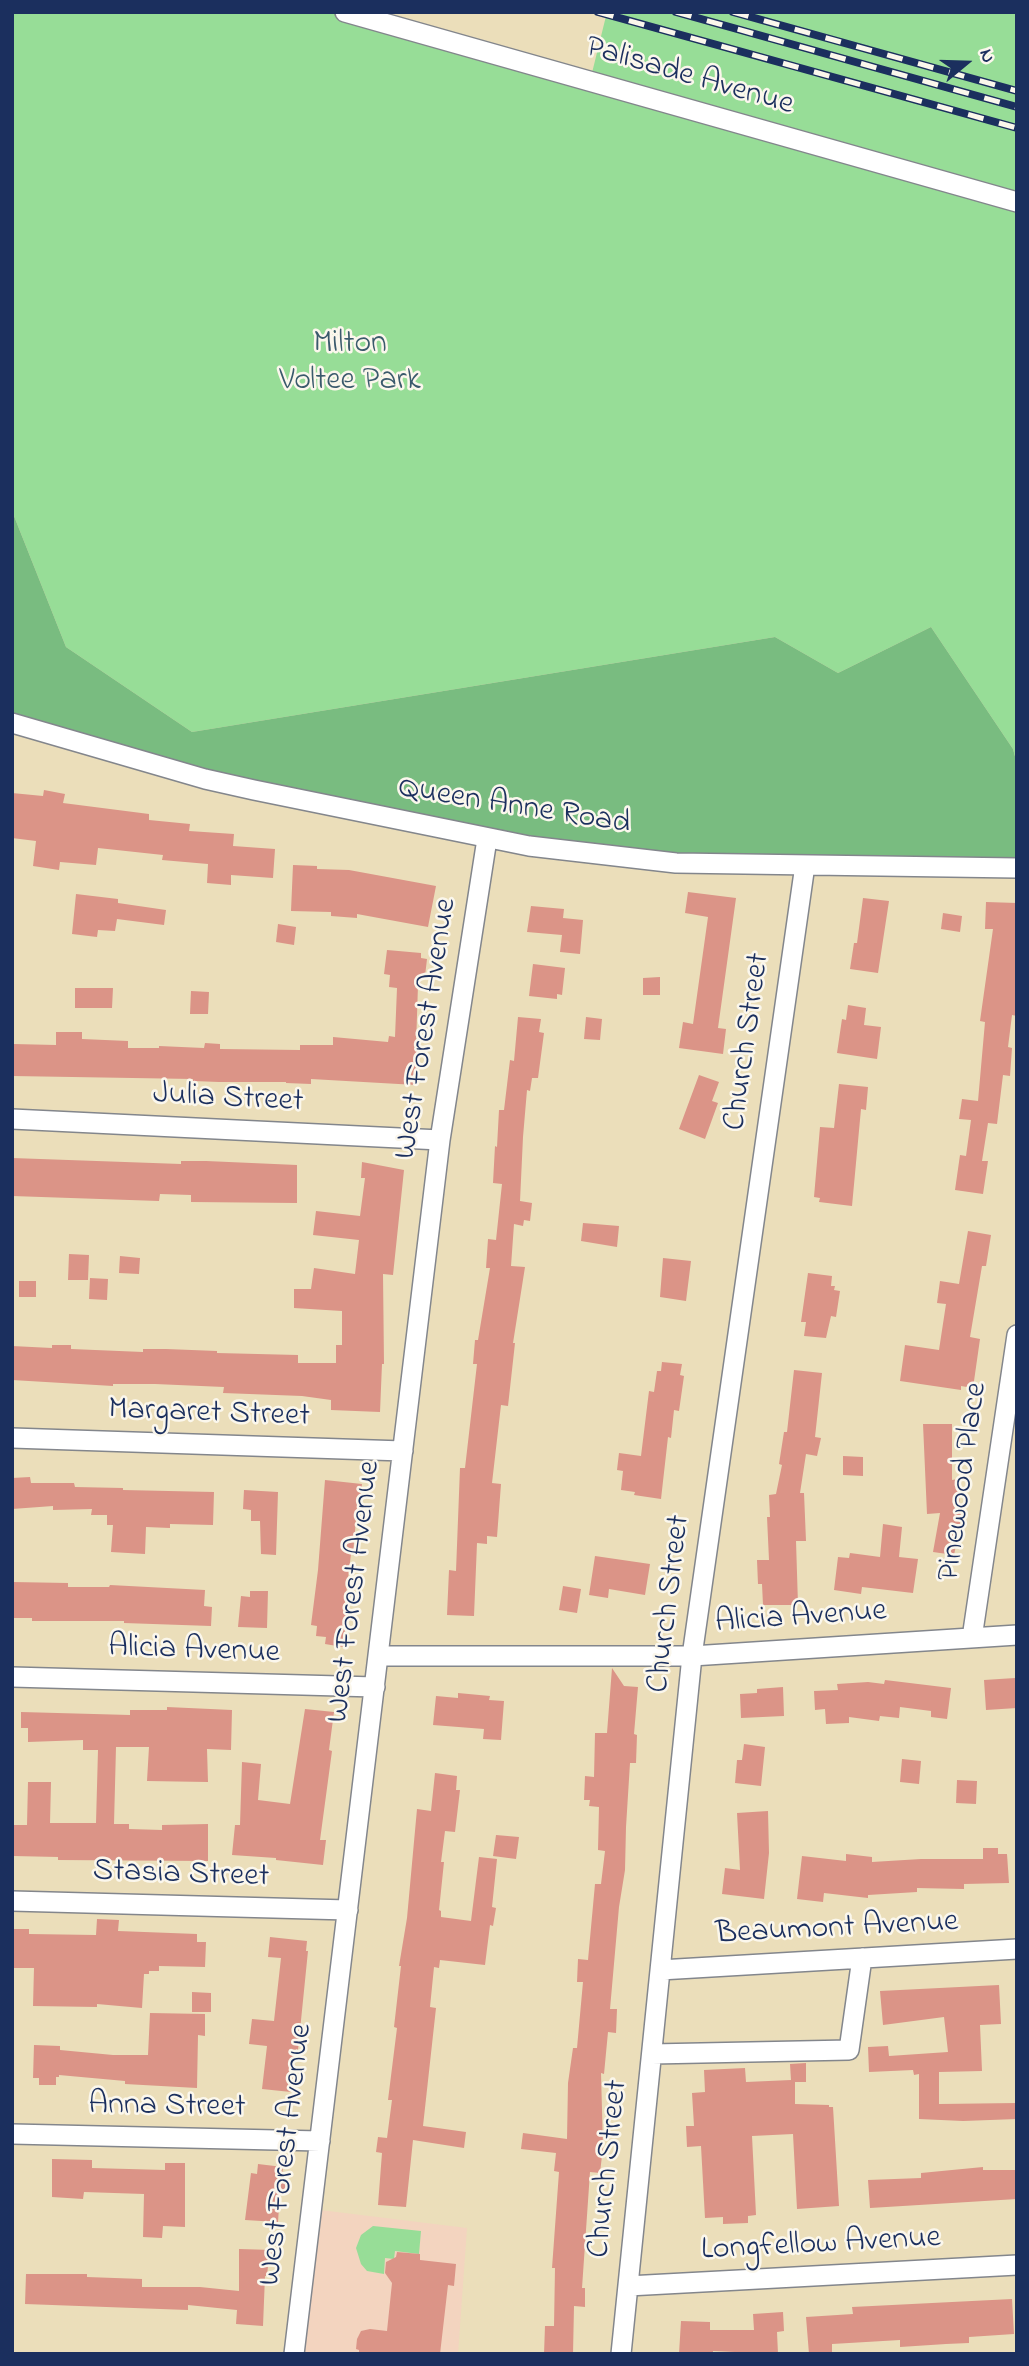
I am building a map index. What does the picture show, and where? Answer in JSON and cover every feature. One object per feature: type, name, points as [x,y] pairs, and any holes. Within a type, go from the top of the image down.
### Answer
[{"type":"street","name":"Palisade Avenue","points":[[345,12],[1017,202]]},
{"type":"street","name":"Queen Anne Road","points":[[12,723],[205,779],[487,839],[563,850],[676,863],[1017,867]]},
{"type":"street","name":"West Forest Avenue","points":[[294,2354],[440,1140],[487,839]]},
{"type":"street","name":"Church Street","points":[[621,2354],[692,1656],[804,865]]},
{"type":"street","name":"Julia Street","points":[[12,1119],[440,1140]]},
{"type":"street","name":"Pinewood Place","points":[[972,1638],[1017,1335]]},
{"type":"street","name":"Margaret Street","points":[[12,1438],[403,1451]]},
{"type":"street","name":"Alicia Avenue","points":[[378,1656],[692,1656],[1017,1635]]},
{"type":"street","name":"Alicia Avenue","points":[[12,1677],[375,1687]]},
{"type":"street","name":"Stasia Street","points":[[12,1901],[348,1910]]},
{"type":"street","name":"Beaumont Avenue","points":[[660,1970],[1017,1949]]},
{"type":"street","points":[[652,2054],[849,2050],[862,1958]]},
{"type":"street","name":"Anna Street","points":[[12,2134],[320,2141]]},
{"type":"street","name":"Longfellow Avenue","points":[[628,2286],[1017,2265]]},
{"type":"shaded area","points":[[312,2209],[467,2228],[458,2354],[294,2354]]},
{"type":"green space","name":"Milton Voltee Park","points":[[12,12],[345,12],[590,81],[607,12],[1017,12],[1017,764],[1013,749],[931,627],[838,673],[775,637],[192,732],[66,647],[12,511]]},
{"type":"green space","points":[[12,511],[66,647],[192,732],[775,637],[838,673],[931,627],[1013,749],[1017,764],[1017,867],[676,863],[487,839],[12,723]]},
{"type":"green space","points":[[373,2226],[421,2231],[419,2254],[395,2251],[394,2259],[385,2258],[384,2274],[367,2271],[361,2264],[356,2248],[361,2235]]},
{"type":"building","points":[[44,790],[65,794],[63,803],[149,814],[149,820],[190,824],[189,831],[234,834],[233,846],[275,849],[273,878],[231,875],[231,885],[207,883],[208,864],[162,860],[163,855],[98,848],[96,865],[60,862],[59,870],[33,866],[36,841],[12,838],[12,793],[43,796]]},
{"type":"building","points":[[293,865],[349,870],[436,886],[428,927],[357,914],[357,918],[331,916],[331,912],[291,911]]},
{"type":"building","points":[[688,892],[736,898],[718,1028],[726,1029],[723,1054],[679,1048],[683,1022],[693,1024],[708,917],[685,913]]},
{"type":"building","points":[[76,894],[118,899],[118,903],[166,910],[164,925],[117,919],[115,931],[98,930],[97,937],[72,934]]},
{"type":"building","points":[[863,898],[889,901],[878,973],[850,969],[854,943],[857,943]]},
{"type":"building","points":[[986,902],[1017,903],[1017,1016],[1012,1015],[1008,1047],[1012,1048],[1010,1076],[1003,1075],[997,1124],[988,1123],[982,1161],[988,1161],[983,1194],[955,1190],[960,1155],[966,1156],[971,1120],[959,1119],[962,1099],[978,1101],[985,1022],[980,1021],[993,929],[985,929]]},
{"type":"building","points":[[531,906],[564,909],[563,918],[583,920],[580,954],[560,952],[562,935],[527,932]]},
{"type":"building","points":[[943,913],[962,916],[960,932],[941,929]]},
{"type":"building","points":[[278,924],[296,927],[294,945],[276,942]]},
{"type":"building","points":[[387,950],[421,953],[421,958],[427,959],[425,976],[421,976],[420,986],[418,985],[416,1046],[419,1046],[416,1085],[311,1079],[311,1084],[12,1076],[13,1044],[56,1045],[56,1032],[82,1032],[82,1039],[128,1041],[128,1048],[204,1048],[205,1043],[220,1044],[220,1049],[300,1050],[300,1045],[333,1045],[333,1037],[388,1042],[389,1036],[395,1037],[397,988],[389,987],[390,975],[384,974]]},
{"type":"building","points":[[533,964],[565,968],[562,995],[557,994],[557,999],[529,996]]},
{"type":"building","points":[[660,977],[660,995],[643,995],[643,978]]},
{"type":"building","points":[[75,988],[113,988],[112,1008],[75,1008]]},
{"type":"building","points":[[191,991],[209,992],[208,1014],[190,1014]]},
{"type":"building","points":[[848,1005],[866,1008],[864,1025],[881,1027],[877,1059],[837,1053],[842,1019],[846,1020]]},
{"type":"building","points":[[518,1017],[541,1019],[539,1032],[544,1033],[538,1078],[532,1078],[530,1091],[527,1090],[523,1137],[520,1201],[532,1203],[530,1221],[524,1220],[523,1226],[514,1224],[511,1266],[525,1267],[513,1343],[508,1406],[501,1405],[492,1483],[501,1484],[497,1537],[487,1536],[487,1544],[477,1543],[474,1616],[447,1615],[449,1570],[456,1571],[460,1468],[465,1468],[477,1364],[473,1364],[475,1340],[478,1340],[490,1268],[486,1268],[488,1239],[496,1240],[502,1184],[493,1183],[499,1110],[504,1110],[510,1060],[514,1061]]},
{"type":"building","points":[[586,1017],[602,1019],[600,1040],[584,1039]]},
{"type":"building","points":[[699,1075],[719,1082],[712,1101],[718,1103],[705,1139],[679,1129]]},
{"type":"building","points":[[839,1084],[868,1087],[866,1110],[861,1109],[852,1206],[819,1202],[820,1198],[814,1197],[820,1127],[834,1128]]},
{"type":"building","points":[[12,1158],[297,1165],[297,1203],[191,1202],[191,1195],[160,1194],[159,1201],[12,1196]]},
{"type":"building","points":[[362,1162],[404,1170],[393,1275],[383,1274],[384,1364],[380,1412],[331,1410],[331,1400],[302,1396],[223,1393],[224,1387],[155,1384],[113,1386],[12,1380],[12,1346],[52,1348],[52,1345],[71,1345],[71,1349],[143,1352],[143,1349],[166,1349],[298,1355],[298,1363],[336,1363],[336,1345],[342,1345],[342,1311],[294,1308],[294,1289],[311,1289],[314,1268],[355,1274],[359,1240],[313,1235],[316,1211],[360,1216],[365,1178],[361,1178]]},
{"type":"building","points":[[583,1223],[619,1226],[617,1247],[581,1241]]},
{"type":"building","points":[[968,1231],[991,1235],[986,1266],[982,1266],[970,1337],[980,1339],[973,1388],[961,1386],[961,1390],[900,1381],[905,1345],[939,1350],[946,1304],[937,1303],[940,1281],[959,1284]]},
{"type":"building","points":[[69,1254],[89,1255],[88,1280],[68,1280]]},
{"type":"building","points":[[120,1256],[140,1258],[139,1274],[119,1273]]},
{"type":"building","points":[[663,1258],[691,1261],[686,1301],[660,1297]]},
{"type":"building","points":[[808,1273],[832,1276],[831,1286],[840,1291],[836,1317],[831,1316],[826,1338],[804,1336],[806,1322],[801,1322]]},
{"type":"building","points":[[90,1278],[108,1279],[107,1300],[89,1299]]},
{"type":"building","points":[[19,1281],[36,1281],[36,1297],[19,1297]]},
{"type":"building","points":[[662,1362],[682,1364],[680,1375],[684,1376],[679,1411],[674,1410],[671,1438],[668,1437],[661,1499],[621,1490],[623,1471],[617,1470],[619,1453],[641,1456],[649,1391],[654,1392],[657,1371],[661,1371]]},
{"type":"building","points":[[794,1370],[822,1373],[815,1437],[821,1438],[817,1456],[806,1454],[800,1493],[804,1493],[806,1541],[796,1541],[798,1605],[763,1605],[762,1584],[758,1584],[757,1560],[769,1560],[769,1495],[776,1494],[782,1465],[779,1464],[784,1432],[787,1432]]},
{"type":"building","points":[[923,1424],[952,1424],[952,1480],[958,1479],[961,1521],[954,1555],[933,1552],[940,1513],[927,1514]]},
{"type":"building","points":[[843,1456],[863,1457],[863,1476],[843,1475]]},
{"type":"building","points":[[30,1477],[31,1483],[74,1483],[75,1487],[214,1492],[213,1525],[170,1524],[170,1528],[146,1527],[145,1554],[111,1552],[113,1525],[107,1525],[107,1515],[91,1515],[92,1509],[53,1510],[53,1506],[12,1509],[12,1478]]},
{"type":"building","points":[[325,1480],[362,1484],[344,1612],[347,1613],[343,1647],[325,1644],[326,1637],[316,1636],[317,1626],[311,1625]]},
{"type":"building","points":[[244,1490],[278,1492],[276,1555],[261,1554],[260,1521],[251,1521],[251,1510],[243,1509]]},
{"type":"building","points":[[883,1524],[902,1527],[899,1557],[918,1559],[913,1593],[862,1587],[861,1594],[834,1590],[838,1557],[849,1558],[850,1553],[880,1557]]},
{"type":"building","points":[[595,1556],[650,1564],[645,1595],[609,1589],[608,1598],[589,1595]]},
{"type":"building","points":[[12,1582],[68,1583],[68,1587],[110,1585],[205,1590],[204,1606],[212,1607],[211,1626],[124,1621],[32,1621],[32,1618],[12,1618]]},
{"type":"building","points":[[563,1586],[581,1589],[577,1613],[559,1610]]},
{"type":"building","points":[[250,1591],[268,1591],[267,1628],[238,1627],[241,1596],[250,1597]]},
{"type":"building","points":[[612,1668],[624,1686],[638,1687],[634,1734],[637,1735],[636,1763],[630,1763],[625,1870],[610,2009],[617,2009],[616,2033],[608,2032],[604,2074],[601,2073],[603,2147],[600,2173],[590,2172],[582,2288],[585,2288],[585,2307],[574,2306],[573,2354],[544,2354],[545,2326],[554,2326],[555,2268],[552,2268],[559,2172],[554,2171],[556,2153],[521,2149],[523,2133],[567,2139],[568,2083],[573,2048],[577,2048],[583,1982],[577,1982],[578,1959],[588,1960],[595,1884],[601,1884],[605,1851],[598,1850],[599,1807],[589,1806],[590,1800],[584,1800],[585,1776],[594,1777],[595,1733],[607,1733]]},
{"type":"building","points":[[1015,1678],[1017,1708],[986,1710],[984,1680]]},
{"type":"building","points":[[885,1680],[951,1688],[947,1719],[931,1717],[931,1711],[900,1707],[899,1718],[880,1716],[879,1721],[849,1717],[849,1723],[826,1724],[825,1709],[815,1710],[814,1691],[838,1690],[837,1684],[884,1684]]},
{"type":"building","points":[[783,1687],[784,1716],[741,1718],[740,1694],[757,1693],[757,1689]]},
{"type":"building","points":[[458,1693],[490,1696],[489,1700],[504,1701],[501,1740],[483,1739],[484,1729],[433,1725],[436,1696],[458,1698]]},
{"type":"building","points":[[167,1707],[232,1710],[231,1750],[207,1749],[208,1782],[147,1781],[149,1747],[116,1747],[114,1824],[129,1824],[129,1829],[162,1830],[162,1825],[208,1824],[208,1861],[58,1860],[58,1857],[13,1856],[14,1825],[27,1825],[28,1782],[51,1782],[50,1823],[96,1823],[98,1750],[83,1750],[83,1740],[28,1742],[28,1728],[21,1728],[21,1712],[130,1715],[130,1710],[167,1710]]},
{"type":"building","points":[[305,1709],[334,1712],[329,1750],[332,1751],[320,1840],[326,1840],[323,1865],[232,1855],[235,1825],[240,1825],[242,1762],[261,1764],[258,1800],[290,1804]]},
{"type":"building","points":[[744,1744],[765,1747],[761,1786],[735,1783],[737,1760],[742,1760]]},
{"type":"building","points":[[902,1759],[921,1761],[919,1784],[900,1782]]},
{"type":"building","points":[[435,1773],[457,1776],[456,1790],[460,1790],[455,1832],[445,1831],[441,1862],[444,1862],[439,1910],[441,1917],[471,1921],[479,1857],[497,1859],[492,1907],[496,1908],[493,1926],[490,1925],[485,1965],[440,1960],[439,1968],[434,1967],[430,2007],[436,2008],[423,2126],[466,2132],[464,2148],[413,2140],[406,2207],[378,2205],[382,2153],[376,2152],[378,2137],[387,2138],[392,2100],[388,2100],[397,2028],[394,2027],[399,1966],[407,1918],[417,1809],[431,1811]]},
{"type":"building","points":[[957,1780],[977,1781],[976,1804],[956,1803]]},
{"type":"building","points":[[768,1811],[769,1853],[764,1899],[722,1894],[725,1868],[740,1870],[737,1813]]},
{"type":"building","points":[[496,1835],[519,1837],[516,1859],[493,1856]]},
{"type":"building","points":[[983,1848],[998,1848],[998,1854],[1007,1854],[1009,1883],[964,1884],[964,1889],[917,1888],[917,1892],[868,1895],[868,1898],[824,1893],[823,1902],[797,1899],[802,1856],[846,1861],[846,1854],[872,1857],[872,1862],[983,1859]]},
{"type":"building","points":[[97,1919],[119,1920],[118,1931],[197,1934],[197,1942],[206,1942],[205,1967],[159,1966],[159,1971],[144,1974],[142,2008],[97,2004],[97,2007],[33,2006],[34,1968],[12,1968],[12,1929],[29,1929],[29,1934],[96,1935]]},
{"type":"building","points":[[270,1937],[307,1941],[298,2050],[296,2049],[291,2092],[262,2089],[267,2046],[249,2044],[252,2019],[274,2021],[281,1958],[268,1957]]},
{"type":"building","points":[[999,1985],[1001,2024],[980,2025],[982,2071],[939,2072],[939,2104],[1017,2103],[1017,2119],[919,2119],[919,2074],[914,2075],[913,2070],[869,2072],[868,2047],[888,2046],[889,2056],[948,2052],[944,2017],[883,2025],[880,1991]]},
{"type":"building","points":[[192,1992],[211,1993],[211,2012],[192,2012]]},
{"type":"building","points":[[150,2013],[205,2014],[205,2036],[198,2035],[197,2088],[125,2084],[125,2081],[59,2075],[56,2077],[56,2085],[39,2085],[39,2078],[33,2078],[34,2045],[60,2046],[60,2050],[113,2055],[148,2055]]},
{"type":"building","points":[[806,2063],[806,2082],[795,2082],[795,2104],[833,2107],[839,2206],[797,2209],[793,2134],[752,2136],[756,2215],[748,2216],[748,2223],[723,2224],[723,2217],[705,2218],[701,2146],[687,2147],[686,2126],[694,2126],[692,2093],[705,2092],[704,2070],[745,2068],[746,2082],[791,2080],[790,2064]]},
{"type":"building","points":[[52,2159],[92,2160],[92,2168],[165,2170],[165,2163],[185,2163],[185,2227],[163,2226],[162,2238],[143,2237],[144,2194],[84,2192],[83,2199],[52,2197]]},
{"type":"building","points":[[258,2164],[283,2167],[282,2177],[288,2178],[286,2193],[280,2192],[278,2222],[245,2220],[251,2173],[257,2174]]},
{"type":"building","points":[[983,2167],[983,2170],[1017,2170],[1017,2199],[870,2208],[868,2180],[921,2178],[921,2173]]},
{"type":"building","points":[[239,2249],[273,2250],[273,2266],[268,2266],[265,2276],[263,2326],[236,2324],[237,2310],[188,2305],[188,2310],[25,2304],[26,2274],[87,2274],[87,2277],[142,2279],[142,2287],[200,2287],[239,2291]]},
{"type":"building","points":[[397,2252],[420,2254],[420,2260],[456,2264],[454,2286],[448,2285],[440,2354],[359,2354],[356,2349],[361,2331],[387,2331],[392,2283],[385,2273],[386,2262],[396,2257]]},
{"type":"building","points":[[1012,2299],[1014,2334],[969,2337],[969,2343],[900,2347],[900,2340],[832,2344],[832,2354],[809,2354],[806,2317],[853,2314],[852,2307]]},
{"type":"building","points":[[783,2312],[784,2331],[777,2332],[778,2354],[713,2351],[713,2354],[679,2354],[681,2321],[710,2322],[710,2330],[754,2330],[753,2314]]},
{"type":"railway","points":[[598,12],[1017,128]]},
{"type":"railway","points":[[676,12],[1017,107]]},
{"type":"railway","points":[[733,12],[1017,91]]}]
